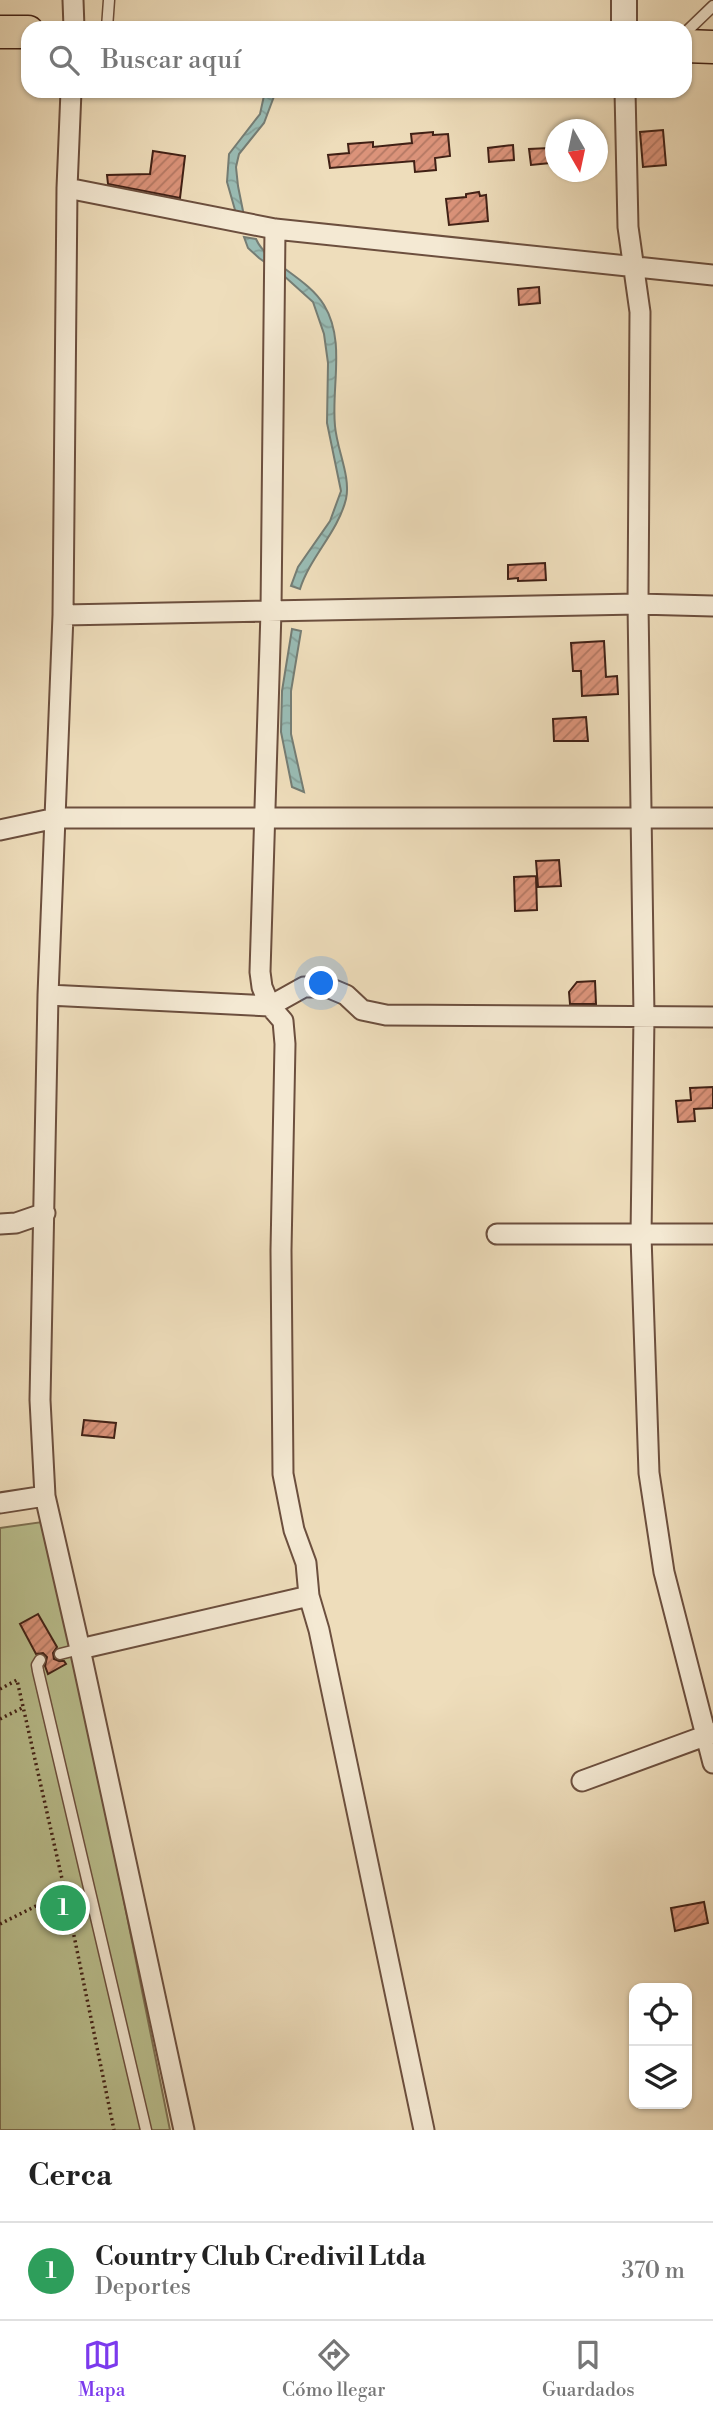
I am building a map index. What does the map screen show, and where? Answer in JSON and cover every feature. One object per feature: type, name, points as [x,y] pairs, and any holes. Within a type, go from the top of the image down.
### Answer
[{"type":"main road","points":[[0,32],[21,32]]},
{"type":"main road","points":[[692,46],[713,47]]},
{"type":"street","points":[[73,0],[74,21]]},
{"type":"street","points":[[624,0],[624,21]]},
{"type":"street","points":[[71,98],[67,188],[63,615],[48,995],[40,1400],[45,1496],[184,2130]]},
{"type":"street","points":[[625,98],[628,227],[640,312],[638,604],[644,1016],[641,1236],[649,1473],[664,1572],[710,1734],[713,1763]]},
{"type":"street","points":[[67,188],[275,229],[713,275]]},
{"type":"street","points":[[275,229],[271,611],[260,972],[262,987],[271,1006],[283,1021],[285,1044],[281,1250],[283,1474],[294,1530],[306,1563],[309,1596],[319,1630],[424,2130]]},
{"type":"street","points":[[63,615],[638,604],[713,606]]},
{"type":"street","points":[[0,830],[56,818],[713,818]]},
{"type":"street","points":[[48,995],[271,1006],[304,987],[327,987],[346,995],[362,1010],[386,1015],[713,1017]]},
{"type":"street","points":[[0,1224],[16,1223],[45,1213]]},
{"type":"street","points":[[496,1234],[713,1234]]},
{"type":"street","points":[[0,1503],[45,1496]]},
{"type":"street","points":[[80,1648],[309,1596]]},
{"type":"street","points":[[582,1781],[710,1734]]},
{"type":"lane","points":[[107,21],[108,0]]},
{"type":"lane","points":[[692,26],[713,6]]},
{"type":"lane","points":[[60,1654],[80,1648]]},
{"type":"lane","points":[[40,1660],[38,1671],[146,2130]]},
{"type":"path","points":[[0,1689],[17,1680],[65,1892],[114,2130]]},
{"type":"path","points":[[0,1719],[22,1708]]},
{"type":"path","points":[[0,1924],[65,1892]]},
{"type":"green space","points":[[42,1522],[81,1687],[170,2130],[0,2130],[0,1528]]},
{"type":"water","points":[[263,98],[273,98],[264,123],[239,154],[236,167],[244,216],[237,217],[227,182],[229,154],[260,114]]},
{"type":"water","points":[[244,237],[256,239],[269,256],[317,295],[331,319],[334,334],[335,426],[347,482],[346,499],[337,522],[310,566],[300,589],[291,586],[298,567],[330,521],[341,491],[327,423],[328,363],[324,334],[313,302],[248,248]]},
{"type":"water","points":[[292,629],[301,631],[291,691],[291,734],[304,792],[292,787],[281,732],[282,691]]},
{"type":"building","points":[[663,130],[666,165],[643,167],[640,132]]},
{"type":"building","points":[[433,132],[433,135],[448,134],[450,156],[435,158],[436,170],[415,172],[414,161],[330,168],[328,155],[349,153],[348,144],[373,142],[373,147],[412,143],[411,134]]},
{"type":"building","points":[[513,145],[514,160],[489,162],[488,148]]},
{"type":"building","points":[[545,148],[545,164],[531,165],[529,149]]},
{"type":"building","points":[[153,151],[185,156],[180,198],[108,184],[107,175],[150,174]]},
{"type":"building","points":[[479,192],[480,196],[486,195],[488,221],[449,225],[446,199],[466,197],[466,194]]},
{"type":"building","points":[[539,287],[540,303],[519,305],[518,289]]},
{"type":"building","points":[[545,563],[546,580],[508,579],[508,565]]},
{"type":"building","points":[[604,641],[606,677],[617,676],[618,694],[582,696],[581,671],[573,671],[571,643]]},
{"type":"building","points":[[586,717],[588,741],[554,741],[553,719]]},
{"type":"building","points":[[559,860],[561,886],[538,887],[536,861]]},
{"type":"building","points":[[536,876],[537,910],[515,911],[514,877]]},
{"type":"building","points":[[595,981],[596,1004],[570,1004],[569,992],[577,982]]},
{"type":"building","points":[[713,1087],[713,1108],[694,1109],[695,1121],[678,1122],[676,1101],[691,1100],[690,1088]]},
{"type":"building","points":[[84,1420],[116,1423],[114,1438],[82,1435]]},
{"type":"building","points":[[38,1614],[57,1647],[53,1653],[54,1659],[66,1664],[48,1674],[45,1666],[47,1657],[43,1653],[36,1654],[20,1624]]},
{"type":"building","points":[[704,1902],[708,1923],[675,1931],[671,1908]]},
{"type":"place","name":"Country Club Credivil Ltda","points":[[63,1908]]}]
